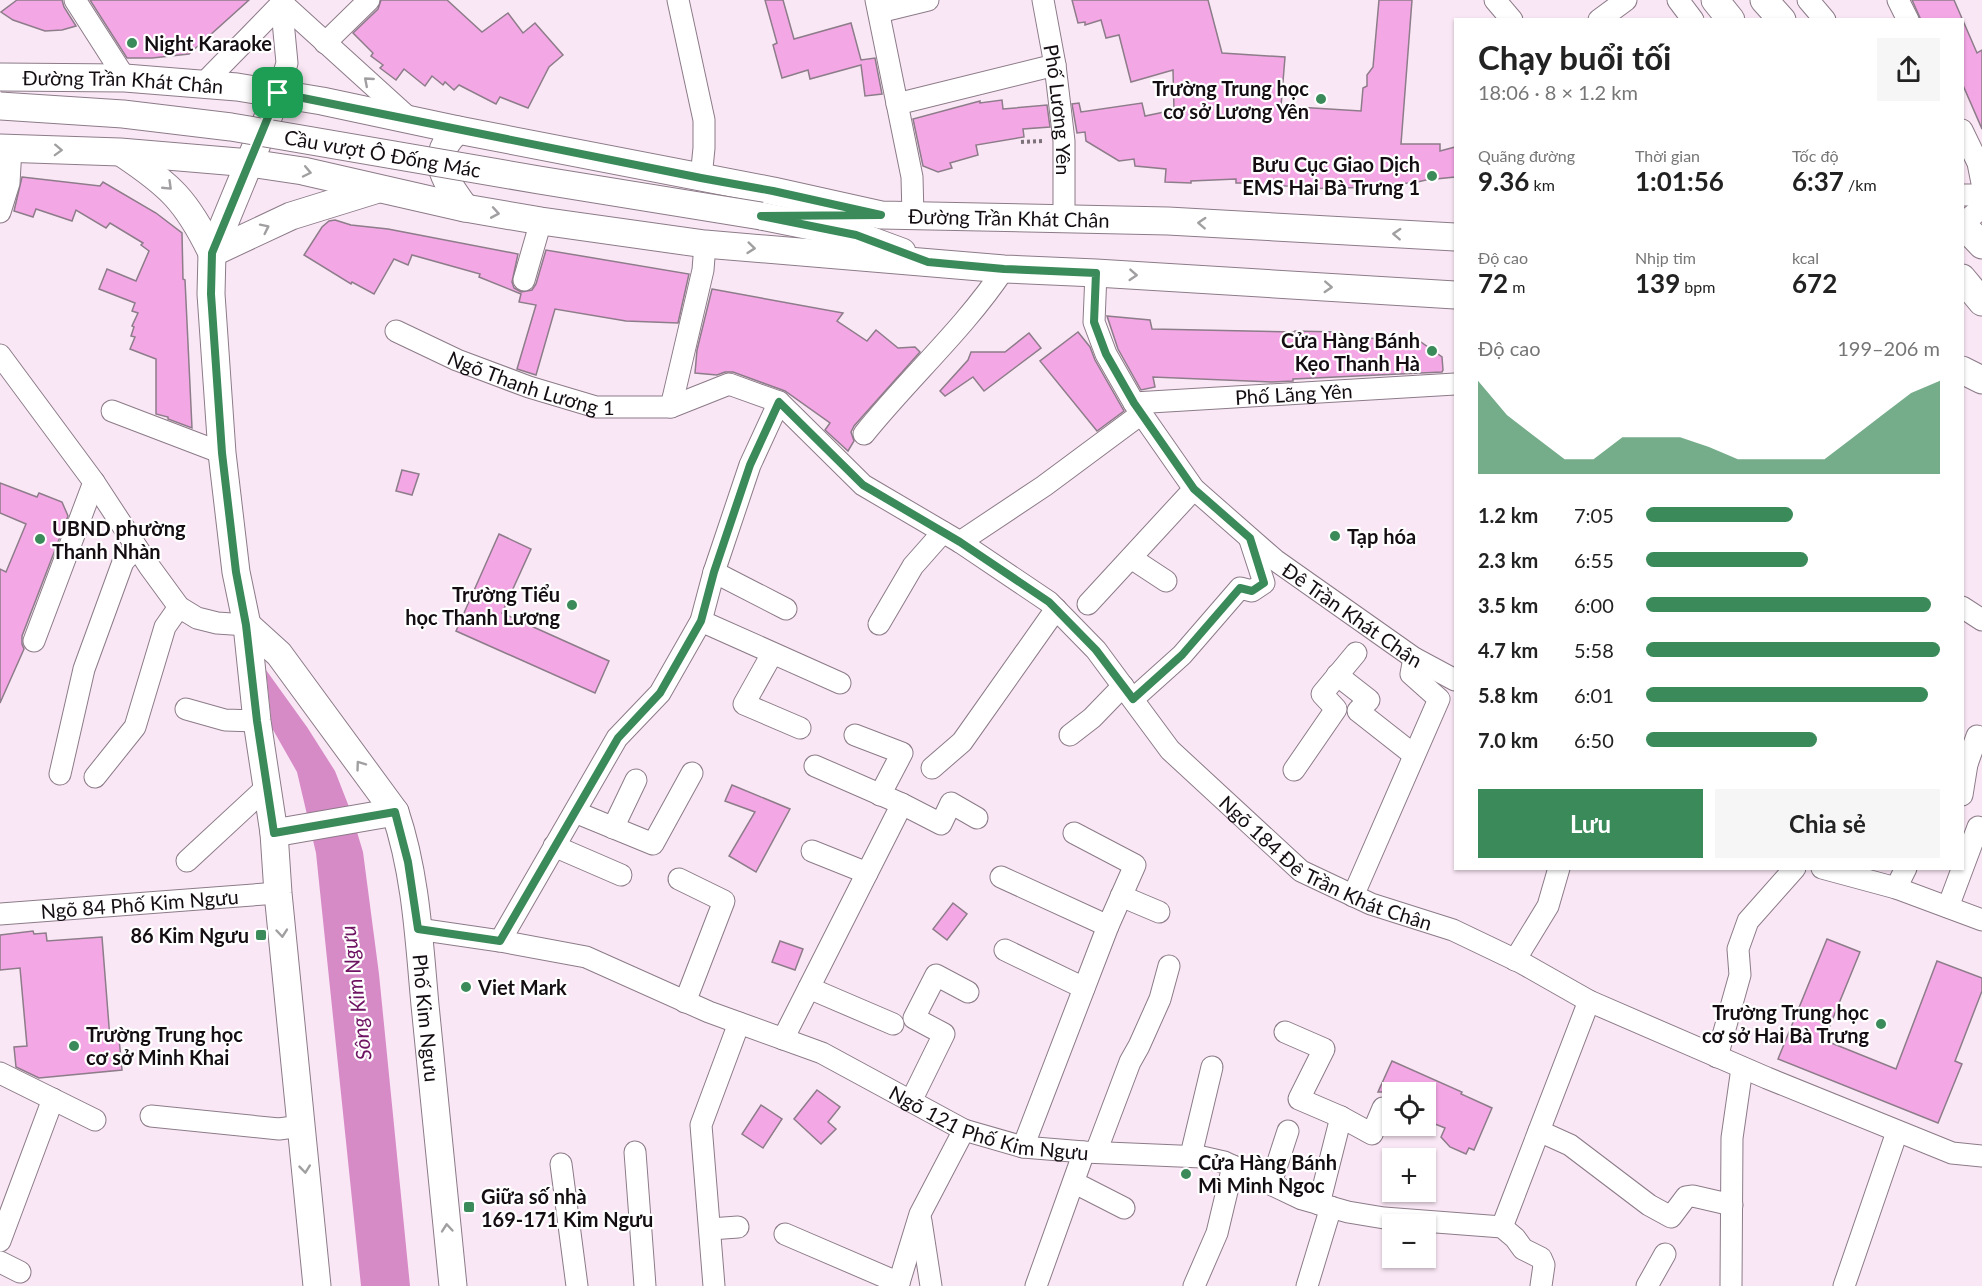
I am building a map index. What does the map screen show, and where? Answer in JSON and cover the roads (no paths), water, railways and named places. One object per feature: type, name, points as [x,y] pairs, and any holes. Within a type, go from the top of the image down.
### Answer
[{"type":"main road","points":[[1715,0],[1729,18]]},
{"type":"main road","points":[[1764,0],[1780,18]]},
{"type":"main road","name":"Đường Trần Khát Chân","points":[[0,77],[125,78],[204,83],[278,93],[773,191],[881,215],[1179,222],[1454,237]]},
{"type":"main road","points":[[278,93],[212,253],[212,324],[222,453],[257,721],[268,786],[285,831],[278,892],[317,1286]]},
{"type":"main road","name":"Cầu vượt Ô Đống Mác","points":[[0,106],[123,114],[231,127],[761,216],[856,235],[928,262]]},
{"type":"main road","points":[[459,130],[447,140],[441,152],[441,163],[445,178],[465,208]]},
{"type":"main road","points":[[6,148],[120,152],[303,171],[465,208],[705,244],[1004,269],[1454,295]]},
{"type":"main road","points":[[120,152],[157,176],[180,198],[196,221],[212,253]]},
{"type":"main road","points":[[212,253],[291,216],[376,189]]},
{"type":"main road","name":"Cầu vượt Ô Đống Mác","points":[[761,216],[881,215]]},
{"type":"main road","points":[[1964,226],[1982,245]]},
{"type":"main road","name":"Phố Kim Ngưu","points":[[246,625],[279,654],[395,812],[408,862],[418,929],[453,1286]]},
{"type":"main road","points":[[285,831],[395,812]]},
{"type":"street","points":[[75,0],[125,78]]},
{"type":"street","points":[[325,43],[369,0]]},
{"type":"street","points":[[678,0],[704,120],[701,178]]},
{"type":"street","points":[[913,216],[912,177],[878,6],[928,0]]},
{"type":"street","name":"Phố Lương Yên","points":[[1043,0],[1055,65],[1064,141],[1064,220]]},
{"type":"street","points":[[1495,0],[1510,18]]},
{"type":"street","points":[[1602,18],[1626,0]]},
{"type":"street","points":[[1678,0],[1692,18]]},
{"type":"street","points":[[1808,0],[1823,18]]},
{"type":"street","points":[[1898,0],[1907,18]]},
{"type":"street","points":[[282,1],[325,43],[412,120]]},
{"type":"street","points":[[204,83],[282,1]]},
{"type":"street","points":[[278,93],[287,63],[282,1]]},
{"type":"street","points":[[897,104],[1055,65]]},
{"type":"street","points":[[1964,134],[1978,163],[1982,183]]},
{"type":"street","points":[[0,212],[9,183],[6,148]]},
{"type":"street","points":[[1964,172],[1982,193]]},
{"type":"street","points":[[1964,195],[1982,193]]},
{"type":"street","points":[[1964,222],[1978,211],[1982,201]]},
{"type":"street","points":[[524,280],[541,221]]},
{"type":"street","points":[[671,407],[703,270],[705,244]]},
{"type":"street","points":[[864,434],[983,300],[1004,269]]},
{"type":"street","name":"Đê Trần Khát Chân","points":[[1096,273],[1094,322],[1106,354],[1138,408],[1194,489],[1275,560],[1414,657],[1454,679]]},
{"type":"street","name":"Ngõ Thanh Lương 1","points":[[396,331],[498,376],[596,407],[671,407]]},
{"type":"street","points":[[0,355],[94,482],[136,547],[179,607],[197,618],[246,625]]},
{"type":"street","points":[[500,941],[618,738],[660,693],[701,621],[714,572],[750,465],[779,402],[729,384],[671,407]]},
{"type":"street","name":"Phố Lãng Yên","points":[[1138,408],[1454,384]]},
{"type":"street","name":"Ngõ 184 Đê Trần Khát Chân","points":[[779,402],[863,485],[951,537],[1049,602],[1096,650],[1170,750],[1301,871],[1371,904],[1453,930],[1515,960],[1589,1001],[1742,1068],[1953,1153],[1982,1156]]},
{"type":"street","points":[[879,624],[913,566],[951,537],[1044,486],[1138,408]]},
{"type":"street","points":[[112,411],[222,453]]},
{"type":"street","points":[[34,641],[94,482]]},
{"type":"street","points":[[1088,604],[1194,489]]},
{"type":"street","points":[[1070,735],[1092,717],[1182,655],[1240,588],[1252,591],[1264,583],[1250,538]]},
{"type":"street","points":[[60,774],[84,669],[123,562],[136,547]]},
{"type":"street","points":[[1131,558],[1166,581]]},
{"type":"street","points":[[714,572],[786,609]]},
{"type":"street","points":[[95,777],[135,727],[165,627],[179,607]]},
{"type":"street","points":[[1964,608],[1982,620]]},
{"type":"street","points":[[932,768],[962,742],[1056,609]]},
{"type":"street","points":[[701,621],[840,683]]},
{"type":"street","points":[[1294,770],[1336,709],[1322,694],[1356,653]]},
{"type":"street","points":[[772,654],[744,704],[800,728]]},
{"type":"street","points":[[1353,896],[1439,699],[1412,674],[1414,657]]},
{"type":"street","points":[[1337,675],[1368,700],[1358,711],[1414,755]]},
{"type":"street","points":[[186,709],[225,720],[257,721]]},
{"type":"street","points":[[855,735],[902,753],[880,795]]},
{"type":"street","points":[[1964,763],[1977,736]]},
{"type":"street","points":[[815,766],[902,804],[940,824],[951,802],[977,818]]},
{"type":"street","points":[[574,812],[653,844],[692,772]]},
{"type":"street","points":[[613,828],[636,780]]},
{"type":"street","points":[[188,861],[268,786]]},
{"type":"street","points":[[783,1039],[902,804]]},
{"type":"street","points":[[1964,857],[1974,825]]},
{"type":"street","points":[[1023,1147],[1108,927],[1135,865],[1074,833]]},
{"type":"street","points":[[554,846],[621,875]]},
{"type":"street","points":[[812,851],[867,873]]},
{"type":"street","points":[[1515,960],[1548,906],[1557,870]]},
{"type":"street","points":[[1717,1056],[1740,975],[1738,949],[1748,921],[1794,870]]},
{"type":"street","points":[[1838,870],[1901,878],[1948,907],[1980,913]]},
{"type":"street","points":[[1948,907],[1960,870]]},
{"type":"street","points":[[1001,877],[1108,927]]},
{"type":"street","points":[[679,879],[724,901],[685,1002]]},
{"type":"street","name":"Ngõ 84 Phố Kim Ngưu","points":[[0,914],[278,892]]},
{"type":"street","points":[[1121,896],[1159,912]]},
{"type":"street","name":"Ngõ 121 Phố Kim Ngưu","points":[[418,929],[586,957],[685,1002],[822,1053],[964,1130],[1023,1147],[1090,1152],[1191,1155],[1224,1162],[1302,1199],[1325,1205],[1384,1218],[1502,1227]]},
{"type":"street","points":[[1005,950],[1084,988]]},
{"type":"street","points":[[1035,1286],[1075,1183],[1160,999],[1169,966]]},
{"type":"street","points":[[911,1101],[944,1034],[914,1018],[936,975],[968,992]]},
{"type":"street","points":[[809,988],[893,1024]]},
{"type":"street","points":[[1541,1286],[1544,1265],[1541,1258],[1523,1249],[1515,1238],[1502,1227],[1589,1001]]},
{"type":"street","points":[[714,1286],[701,1125],[739,1023]]},
{"type":"street","points":[[1285,1032],[1324,1049],[1299,1099],[1341,1117],[1371,1134],[1382,1110]]},
{"type":"street","points":[[1191,1155],[1212,1066]]},
{"type":"street","points":[[1731,1286],[1732,1138],[1742,1068]]},
{"type":"street","points":[[0,1073],[95,1120]]},
{"type":"street","points":[[0,1241],[53,1099]]},
{"type":"street","points":[[151,1116],[279,1129],[300,1126]]},
{"type":"street","points":[[1307,1286],[1341,1117]]},
{"type":"street","points":[[785,1234],[899,1284],[920,1214],[964,1130]]},
{"type":"street","points":[[1271,1183],[1288,1131]]},
{"type":"street","points":[[1539,1131],[1570,1145],[1649,1205],[1671,1217],[1686,1197],[1732,1205]]},
{"type":"street","points":[[1844,1286],[1898,1132]]},
{"type":"street","points":[[635,1152],[645,1286]]},
{"type":"street","points":[[561,1164],[578,1286]]},
{"type":"street","points":[[1194,1286],[1217,1233],[1233,1166]]},
{"type":"street","points":[[1075,1183],[1124,1208]]},
{"type":"street","points":[[920,1214],[931,1286]]},
{"type":"street","points":[[710,1229],[738,1227]]},
{"type":"street","points":[[1647,1286],[1665,1254]]},
{"type":"street","points":[[0,1262],[20,1272]]},
{"type":"water","name":"Sông Kim Ngưu","points":[[266,670],[335,771],[363,852],[379,974],[410,1286],[361,1286],[316,853],[297,772],[272,728]]},
{"type":"place","name":"Night Karaoke","points":[[132,43]]},
{"type":"place","name":"Trường Trung học cơ sở Lương Yên","points":[[1321,99]]},
{"type":"place","name":"Bưu Cục Giao Dịch EMS Hai Bà Trưng 1","points":[[1432,176]]},
{"type":"place","name":"Cửa Hàng Bánh Kẹo Thanh Hà","points":[[1432,351]]},
{"type":"place","name":"Tạp hóa","points":[[1335,536]]},
{"type":"place","name":"UBND phường Thanh Nhàn","points":[[40,539]]},
{"type":"place","name":"Trường Tiểu học Thanh Lương","points":[[572,605]]},
{"type":"place","name":"86 Kim Ngưu","points":[[261,935]]},
{"type":"place","name":"Viet Mark","points":[[466,987]]},
{"type":"place","name":"Trường Trung học cơ sở Hai Bà Trưng","points":[[1881,1024]]},
{"type":"place","name":"Trường Trung học cơ sở Minh Khai","points":[[74,1046]]},
{"type":"place","name":"Cửa Hàng Bánh Mì Minh Ngoc","points":[[1186,1174]]},
{"type":"place","name":"Giữa số nhà 169-171 Kim Ngưu","points":[[469,1207]]}]
